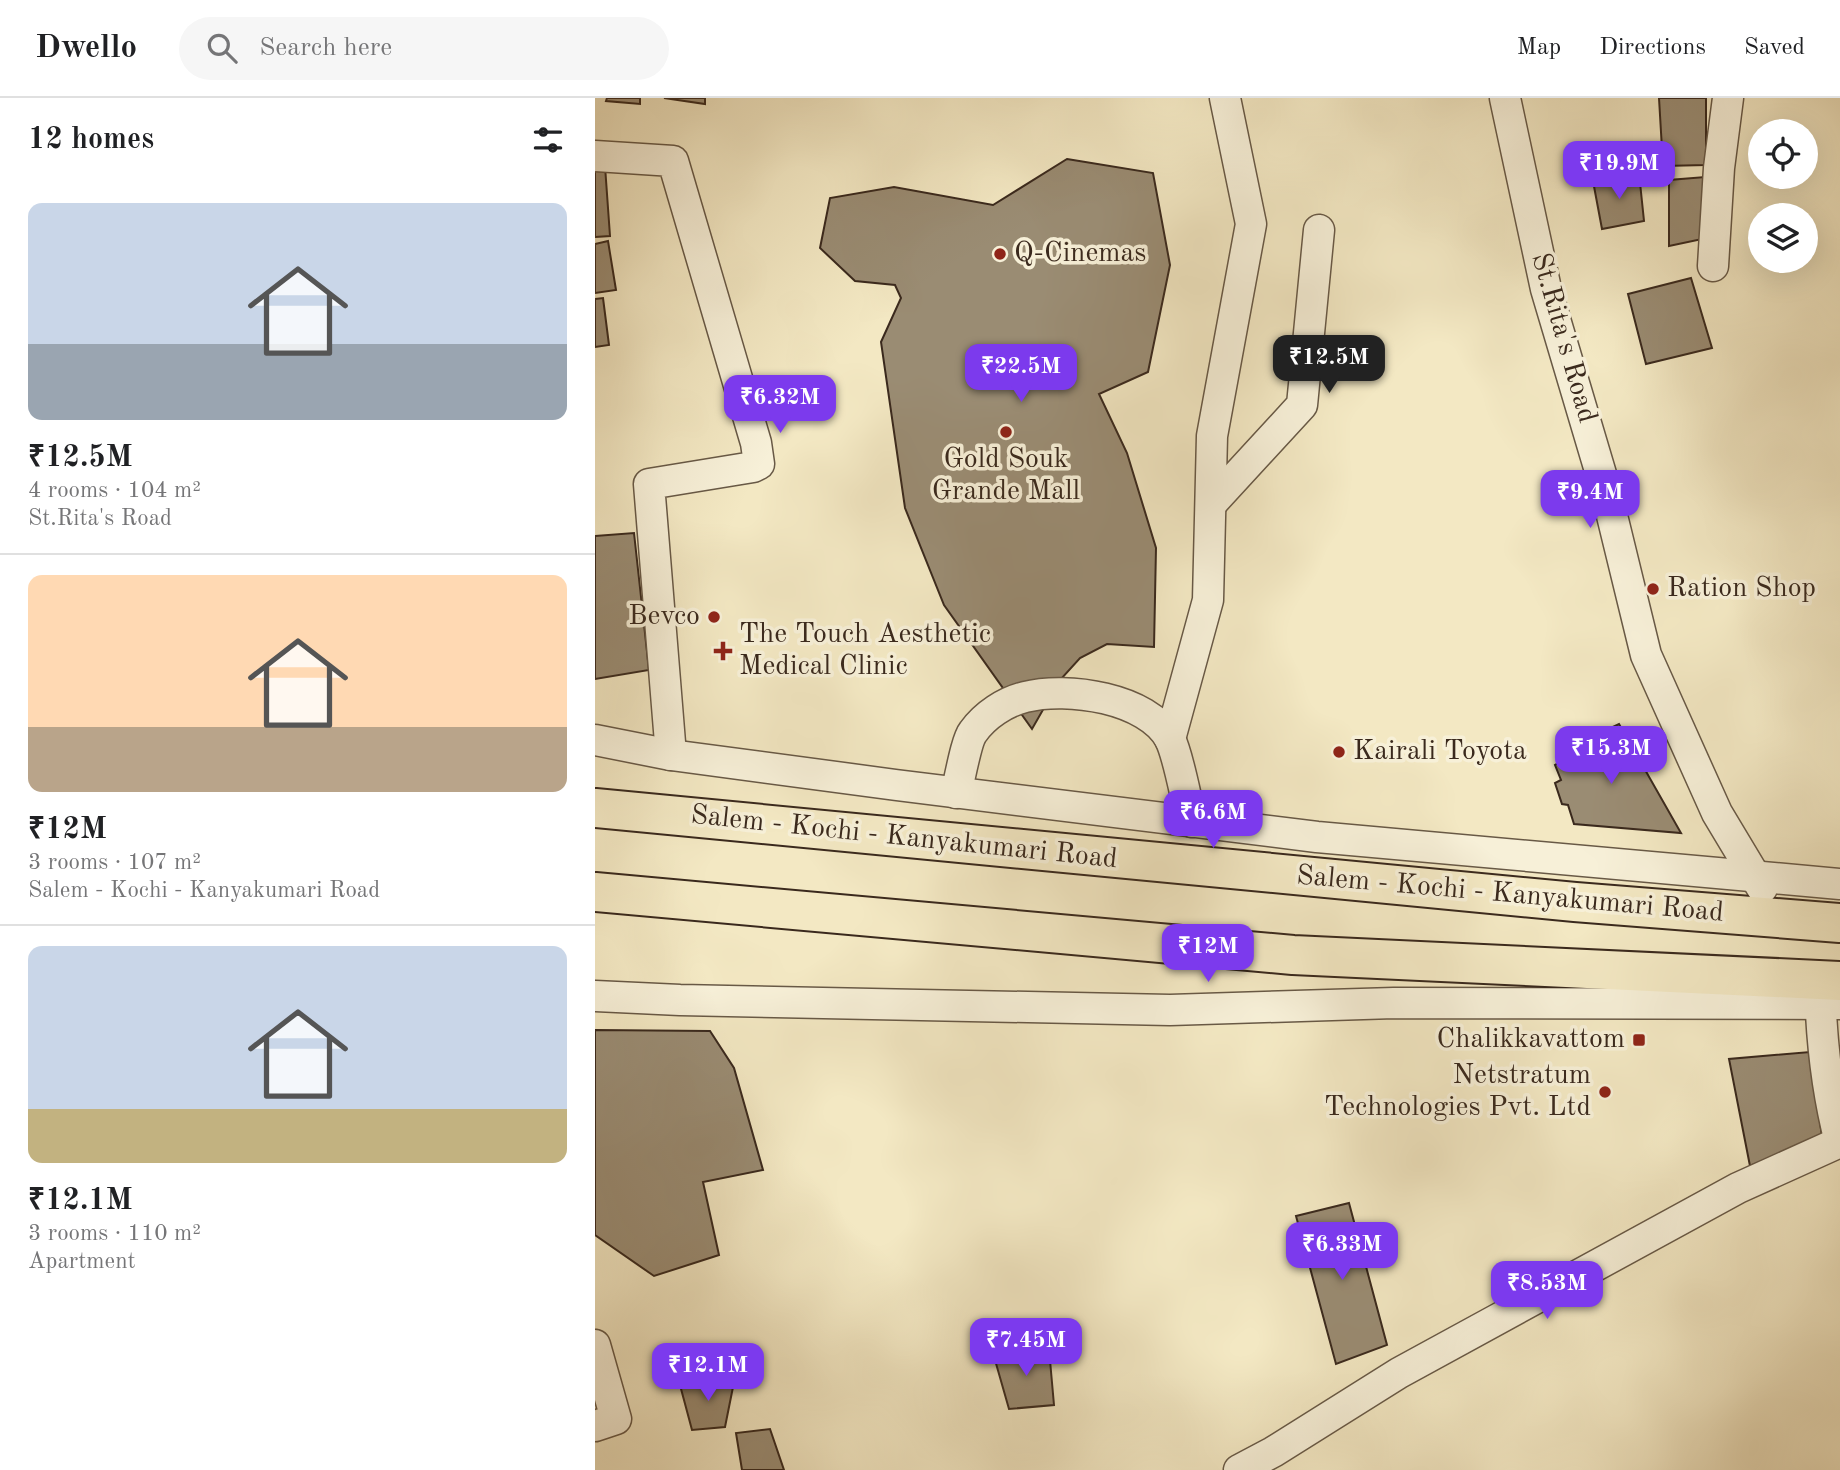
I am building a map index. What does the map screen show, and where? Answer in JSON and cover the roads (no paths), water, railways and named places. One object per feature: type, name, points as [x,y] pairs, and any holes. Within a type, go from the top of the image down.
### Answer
[{"type":"highway","name":"Salem - Kochi - Kanyakumari Road","points":[[595,808],[1575,902],[1840,923]]},
{"type":"highway","points":[[595,892],[1293,955],[1830,992]]},
{"type":"street","points":[[1170,739],[1208,600],[1212,436],[1251,224],[1225,98]]},
{"type":"street","name":"St.Rita's Road","points":[[1505,98],[1546,289],[1606,491],[1646,654],[1717,813],[1783,919]]},
{"type":"street","points":[[1713,266],[1719,169],[1728,98]]},
{"type":"street","points":[[595,156],[673,161],[759,461],[754,467],[649,484],[671,755]]},
{"type":"street","points":[[1211,504],[1302,405],[1319,230]]},
{"type":"street","points":[[956,793],[971,733],[996,709],[1025,697],[1063,691],[1110,700],[1146,713],[1170,739],[1192,822]]},
{"type":"street","points":[[595,740],[671,755],[1317,837],[1840,884]]},
{"type":"street","points":[[595,996],[1170,1010],[1394,1003],[1713,1005],[1830,992],[1821,1030],[1829,1099],[1840,1142],[1738,1188],[1399,1373],[1273,1452],[1239,1470]]},
{"type":"street","points":[[595,1345],[616,1419],[595,1426]]},
{"type":"place","name":"Q-Cinemas","points":[[1000,254]]},
{"type":"place","name":"Gold Souk Grande Mall","points":[[1006,432]]},
{"type":"place","name":"Ration Shop","points":[[1653,589]]},
{"type":"place","name":"Bevco","points":[[714,617]]},
{"type":"place","name":"The Touch Aesthetic Medical Clinic","points":[[723,651]]},
{"type":"place","name":"Kairali Toyota","points":[[1339,752]]},
{"type":"place","name":"Chalikkavattom","points":[[1639,1040]]},
{"type":"place","name":"Netstratum Technologies Pvt. Ltd","points":[[1605,1092]]}]
